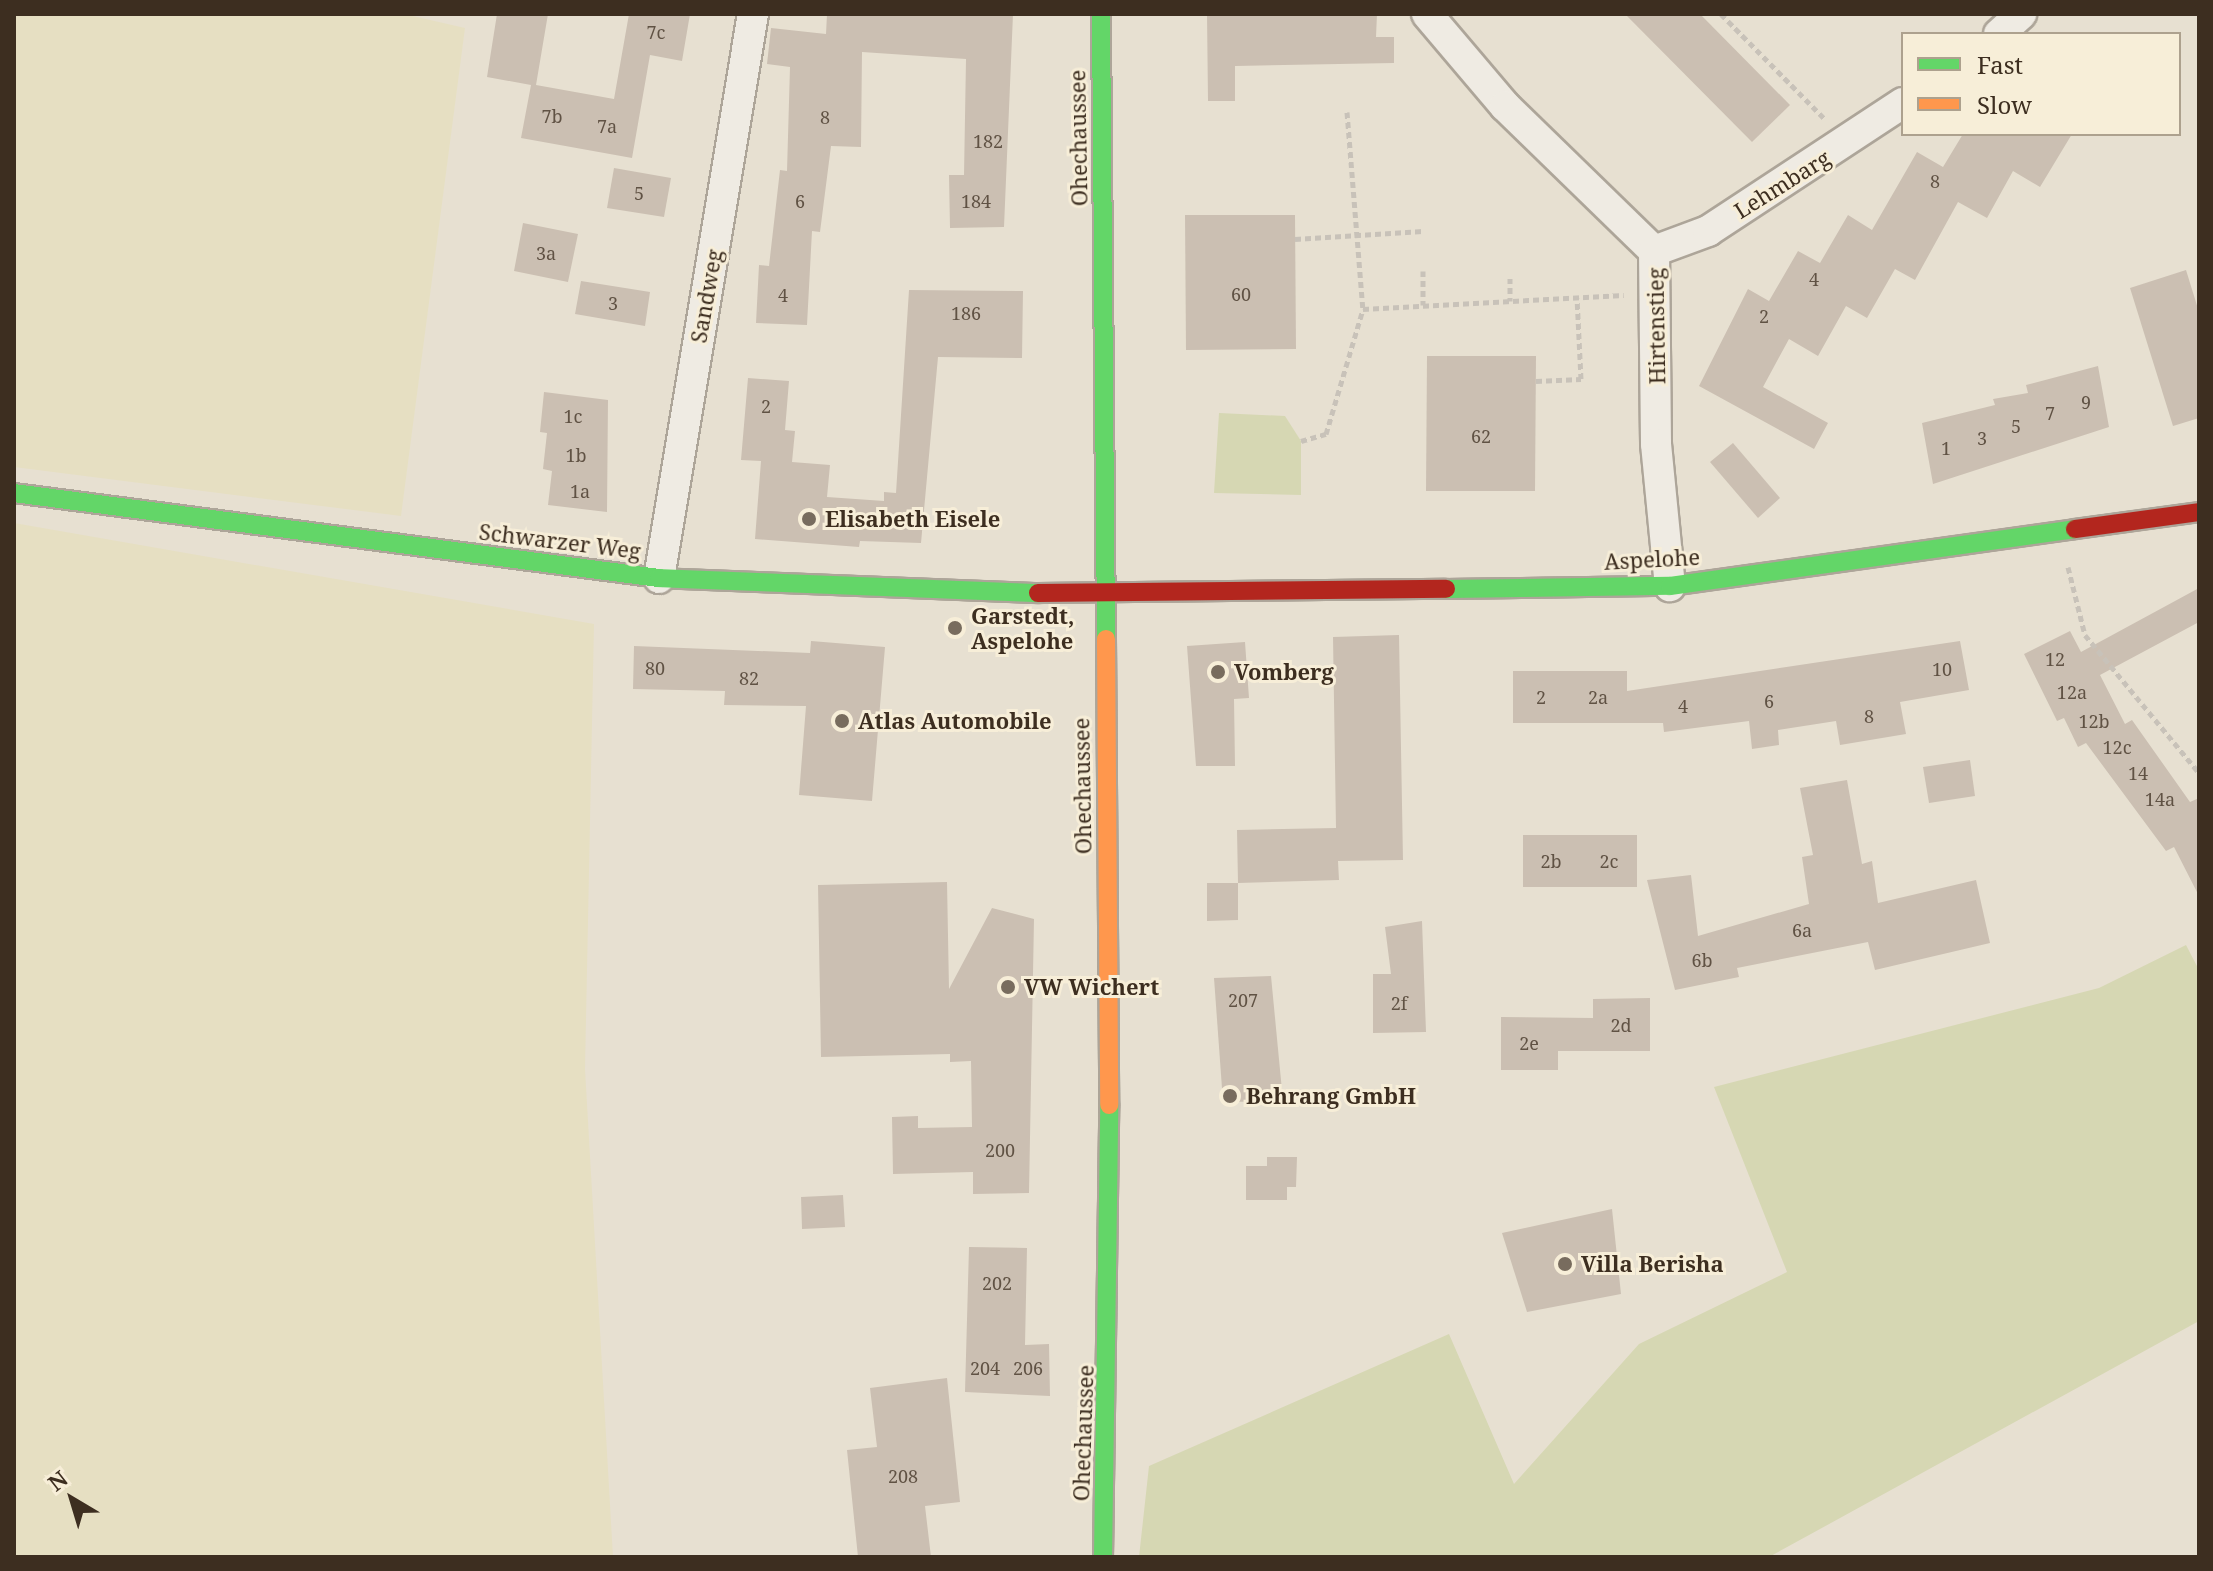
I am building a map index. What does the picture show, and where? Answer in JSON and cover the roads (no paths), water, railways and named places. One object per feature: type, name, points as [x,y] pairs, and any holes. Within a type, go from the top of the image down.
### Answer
[{"type":"street","name":"Sandweg","points":[[659,578],[753,14]]},
{"type":"street","name":"Ohechaussee","points":[[1101,14],[1110,1221],[1103,1557]]},
{"type":"street","name":"Hirtenstieg","points":[[1427,14],[1505,106],[1654,251],[1657,294],[1656,444],[1670,586]]},
{"type":"street","points":[[2001,32],[2021,14]]},
{"type":"street","name":"Lehmbarg","points":[[1654,251],[1708,231],[1849,142],[1901,104]]},
{"type":"street","name":"Schwarzer Weg","points":[[14,493],[659,578],[963,594],[1104,591]]},
{"type":"street","name":"Aspelohe","points":[[1104,591],[1670,586],[2199,512]]},
{"type":"place","name":"Elisabeth Eisele","points":[[809,519]]},
{"type":"place","name":"Garstedt, Aspelohe","points":[[955,628]]},
{"type":"place","name":"Vomberg","points":[[1218,672]]},
{"type":"place","name":"Atlas Automobile","points":[[842,721]]},
{"type":"place","name":"VW Wichert","points":[[1008,987]]},
{"type":"place","name":"Behrang GmbH","points":[[1230,1096]]},
{"type":"place","name":"Villa Berisha","points":[[1565,1264]]}]
